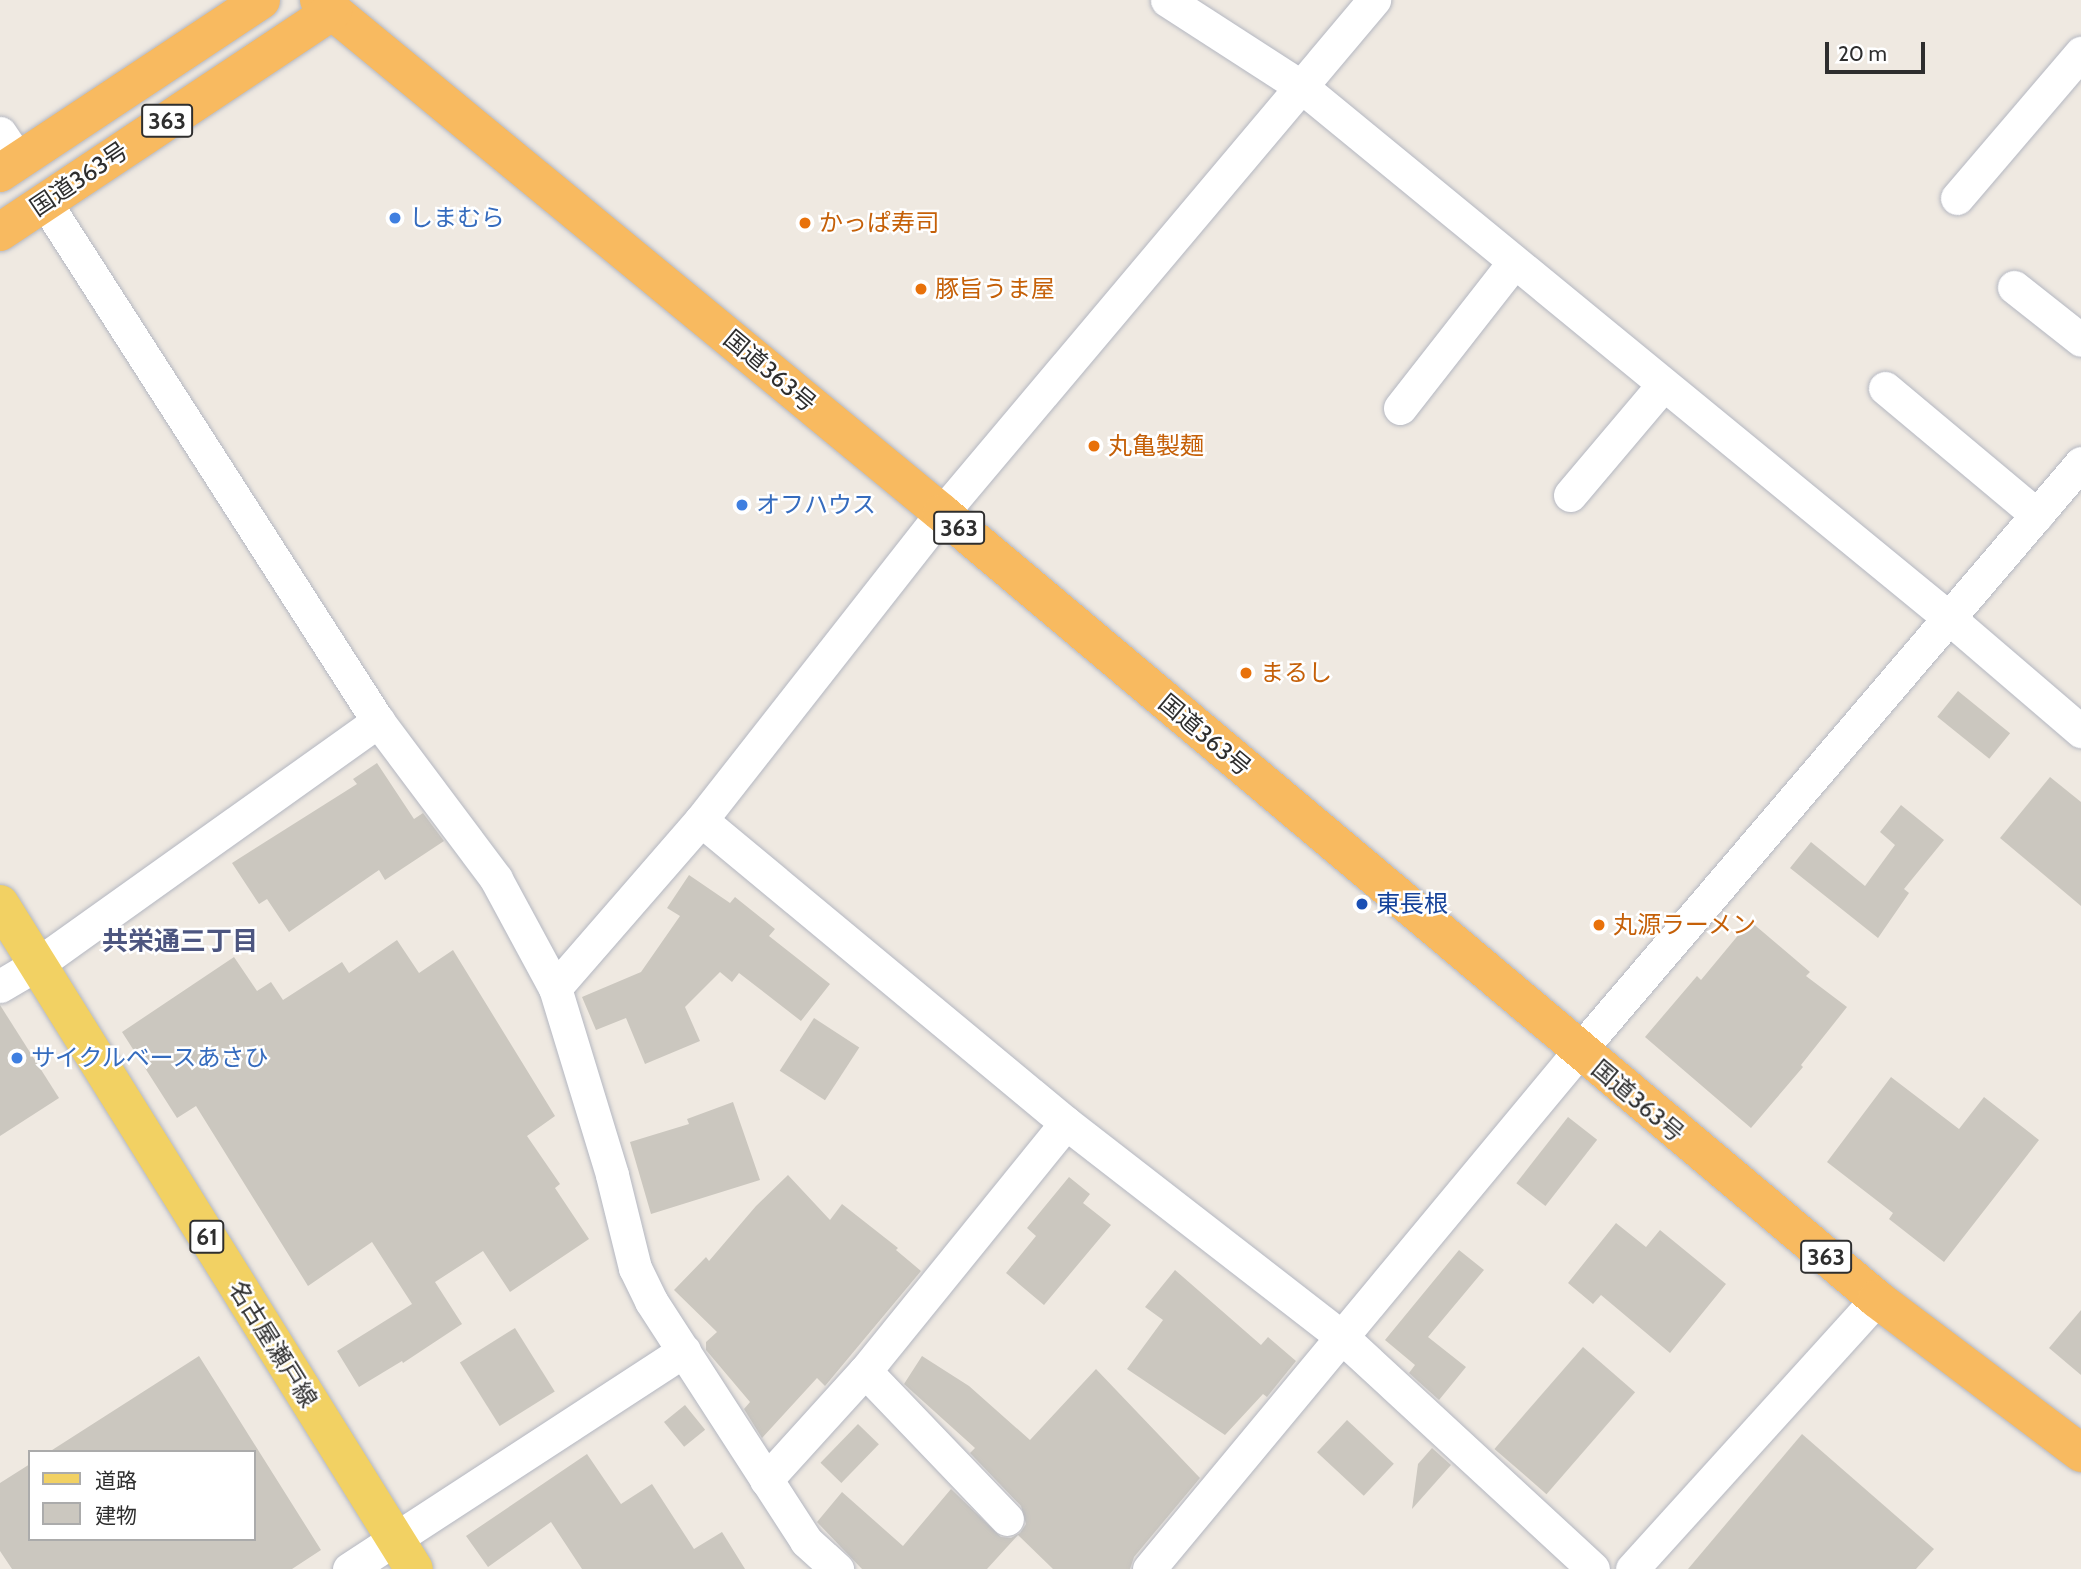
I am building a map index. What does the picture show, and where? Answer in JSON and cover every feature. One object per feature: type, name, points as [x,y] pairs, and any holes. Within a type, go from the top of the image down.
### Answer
[{"type":"highway","name":"国道363号","points":[[6,156],[261,0]]},
{"type":"highway","name":"国道363号","points":[[0,232],[326,5],[942,513],[1877,1299],[2081,1454]]},
{"type":"main road","name":"名古屋瀬戸線","points":[[0,904],[404,1555]]},
{"type":"street","points":[[1167,0],[1303,88],[1949,618],[2081,731]]},
{"type":"street","points":[[555,988],[701,820],[942,513],[1303,88],[1374,0]]},
{"type":"street","points":[[1957,198],[2081,53]]},
{"type":"street","points":[[45,202],[378,721],[496,879],[555,988],[612,1175],[635,1268],[650,1301],[806,1541],[837,1569]]},
{"type":"street","points":[[1400,408],[1514,262]]},
{"type":"street","points":[[2014,287],[2081,340]]},
{"type":"street","points":[[1570,495],[1663,385]]},
{"type":"street","points":[[1885,388],[2037,515]]},
{"type":"street","points":[[1149,1569],[1579,1051],[2081,463]]},
{"type":"street","points":[[0,986],[39,963],[378,721]]},
{"type":"street","points":[[701,820],[1066,1123],[1343,1338],[1594,1569]]},
{"type":"street","points":[[766,1480],[865,1371],[1066,1123]]},
{"type":"street","points":[[1632,1569],[1877,1299]]},
{"type":"street","points":[[349,1569],[404,1555],[684,1351]]},
{"type":"street","points":[[865,1371],[1007,1519]]},
{"type":"building","points":[[1958,691],[2010,733],[1989,759],[1937,717]]},
{"type":"building","points":[[377,763],[414,819],[423,813],[444,841],[385,880],[379,870],[289,932],[267,899],[259,904],[232,863],[357,784],[353,779]]},
{"type":"building","points":[[2050,777],[2081,802],[2081,906],[2000,838]]},
{"type":"building","points":[[1901,805],[1944,840],[1904,889],[1909,893],[1878,938],[1790,868],[1811,842],[1865,886],[1895,845],[1880,832]]},
{"type":"building","points":[[689,875],[730,903],[735,897],[775,929],[769,936],[830,984],[801,1021],[739,973],[732,982],[720,972],[685,1007],[700,1041],[645,1064],[626,1018],[596,1030],[582,997],[641,972],[680,916],[667,908]]},
{"type":"building","points":[[1750,921],[1810,972],[1806,976],[1847,1007],[1801,1065],[1803,1067],[1751,1128],[1645,1037],[1697,976],[1701,980]]},
{"type":"building","points":[[397,940],[419,973],[453,950],[555,1116],[527,1136],[560,1184],[555,1188],[589,1239],[510,1292],[483,1251],[435,1282],[462,1324],[403,1363],[402,1361],[359,1387],[337,1351],[412,1304],[372,1242],[308,1286],[196,1106],[177,1118],[122,1032],[234,957],[257,991],[271,982],[283,1000],[342,962],[349,973]]},
{"type":"building","name":"サイクルベースあさひ","points":[[0,1005],[59,1098],[0,1136]]},
{"type":"building","points":[[814,1018],[859,1047],[825,1100],[780,1071]]},
{"type":"building","points":[[1891,1077],[1959,1129],[1984,1097],[2039,1140],[1944,1262],[1889,1219],[1893,1213],[1827,1162]]},
{"type":"building","points":[[733,1102],[760,1180],[651,1214],[630,1142],[689,1124],[687,1119]]},
{"type":"building","points":[[1568,1117],[1597,1140],[1545,1206],[1516,1183]]},
{"type":"building","points":[[788,1175],[830,1220],[842,1204],[898,1248],[896,1250],[921,1271],[825,1386],[817,1378],[762,1438],[744,1409],[750,1402],[706,1350],[706,1342],[717,1332],[674,1290],[706,1257],[709,1261],[756,1206]]},
{"type":"building","points":[[1069,1177],[1090,1194],[1083,1203],[1111,1225],[1044,1305],[1006,1273],[1036,1236],[1027,1228]]},
{"type":"building","points":[[1616,1223],[1646,1247],[1660,1230],[1726,1284],[1670,1353],[1601,1295],[1593,1304],[1568,1283]]},
{"type":"building","points":[[1459,1250],[1484,1270],[1428,1337],[1466,1367],[1439,1400],[1409,1373],[1415,1365],[1385,1340]]},
{"type":"building","points":[[1175,1270],[1261,1345],[1268,1337],[1296,1361],[1267,1397],[1263,1394],[1225,1435],[1127,1369],[1163,1320],[1145,1307]]},
{"type":"building","points":[[2081,1310],[2081,1375],[2049,1348]]},
{"type":"building","points":[[515,1328],[555,1392],[500,1426],[460,1362]]},
{"type":"building","points":[[1583,1347],[1635,1392],[1547,1494],[1494,1449]]},
{"type":"building","points":[[199,1356],[321,1550],[292,1569],[12,1569],[0,1551],[0,1483],[28,1465],[28,1541],[256,1541],[256,1450],[52,1450]]},
{"type":"building","points":[[922,1356],[969,1386],[1030,1440],[1096,1369],[1200,1478],[1134,1557],[1130,1569],[1053,1569],[1018,1535],[987,1569],[862,1569],[817,1522],[842,1492],[903,1546],[951,1489],[1001,1537],[1011,1538],[1020,1533],[1026,1524],[1021,1506],[970,1453],[975,1448],[904,1384]]},
{"type":"building","points":[[685,1405],[705,1430],[684,1447],[664,1422]]},
{"type":"building","points":[[1347,1420],[1394,1464],[1364,1496],[1317,1452]]},
{"type":"building","points":[[858,1424],[879,1444],[841,1483],[820,1463]]},
{"type":"building","points":[[1802,1434],[1934,1549],[1916,1569],[1688,1569]]},
{"type":"building","points":[[1432,1448],[1451,1465],[1412,1509],[1418,1464]]},
{"type":"building","points":[[587,1454],[621,1504],[652,1484],[694,1549],[722,1532],[745,1569],[582,1569],[551,1522],[488,1567],[466,1536]]},
{"type":"place","name":"しまむら","points":[[395,218]]},
{"type":"place","name":"かっぱ寿司","points":[[805,223]]},
{"type":"place","name":"豚旨うま屋","points":[[921,289]]},
{"type":"place","name":"丸亀製麺","points":[[1094,446]]},
{"type":"place","name":"オフハウス","points":[[742,505]]},
{"type":"place","name":"まるし","points":[[1246,673]]},
{"type":"place","name":"東長根","points":[[1362,904]]},
{"type":"place","name":"丸源ラーメン","points":[[1599,925]]},
{"type":"place","name":"サイクルベースあさひ","points":[[17,1058]]},
{"type":"district","name":"共栄通三丁目","points":[[180,942]]}]
